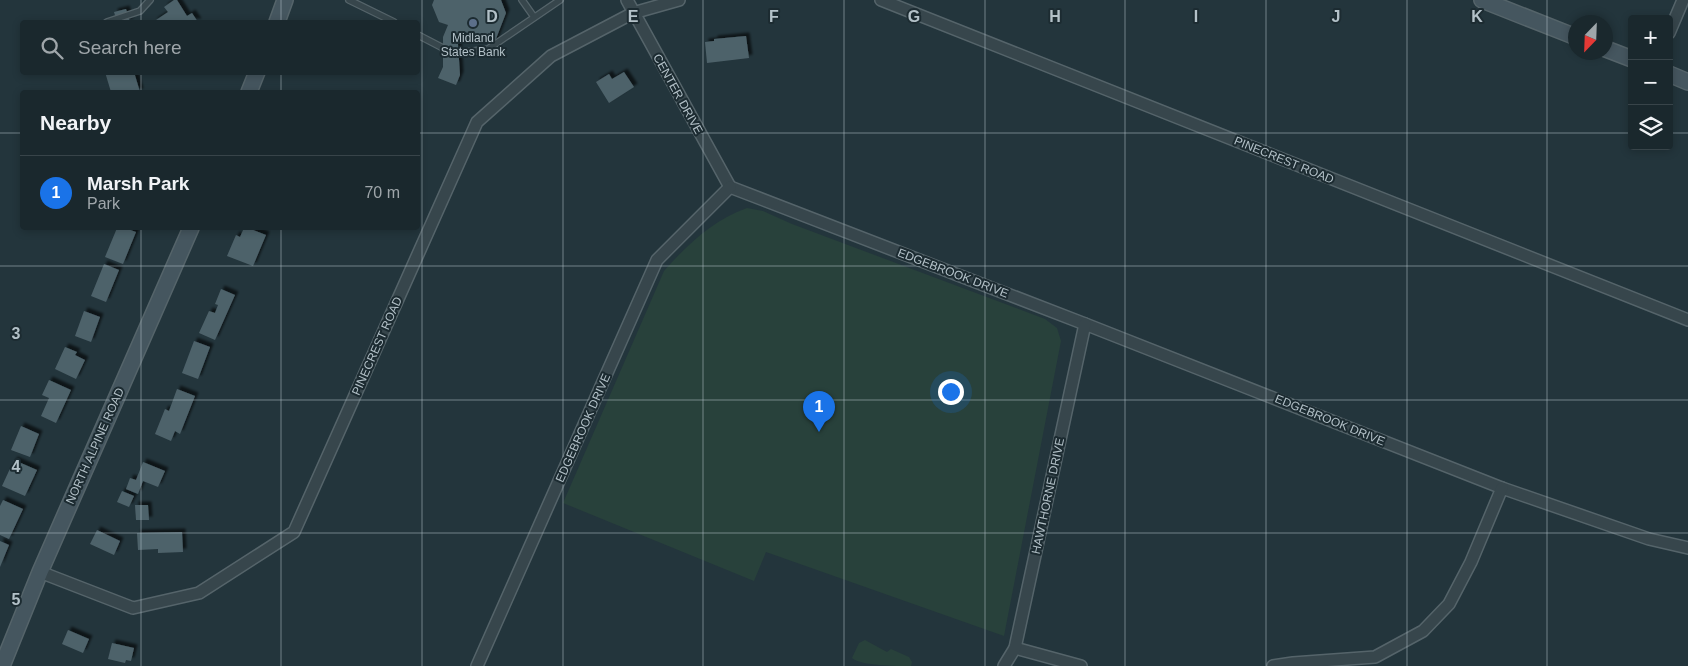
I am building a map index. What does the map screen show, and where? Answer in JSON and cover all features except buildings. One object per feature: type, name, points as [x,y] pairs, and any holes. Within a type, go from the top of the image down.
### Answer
[{"type":"main road","points":[[278,20],[285,0]]},
{"type":"main road","points":[[1482,0],[1568,34]]},
{"type":"main road","points":[[1613,52],[1628,57]]},
{"type":"main road","points":[[250,90],[256,75]]},
{"type":"main road","points":[[1673,76],[1688,82]]},
{"type":"main road","name":"NORTH ALPINE ROAD","points":[[2,666],[40,572],[189,230]]},
{"type":"street","name":"CENTER DRIVE","points":[[627,0],[730,187]]},
{"type":"street","name":"PINECREST ROAD","points":[[40,572],[133,608],[199,593],[294,532],[477,122],[551,56],[633,13],[678,0]]},
{"type":"street","name":"PINECREST ROAD","points":[[881,0],[1688,320]]},
{"type":"street","points":[[1673,24],[1683,0]]},
{"type":"street","name":"EDGEBROOK DRIVE","points":[[477,666],[658,260],[730,187],[1502,488],[1649,539],[1688,548]]},
{"type":"street","name":"HAWTHORNE DRIVE","points":[[1004,666],[1015,648],[1085,324]]},
{"type":"street","points":[[1273,666],[1375,657],[1423,631],[1449,604],[1471,562],[1502,488]]},
{"type":"street","points":[[1015,648],[1081,666]]},
{"type":"lane","points":[[113,20],[140,11],[150,0]]},
{"type":"lane","points":[[350,0],[390,20]]},
{"type":"lane","points":[[522,0],[534,17]]},
{"type":"lane","points":[[459,53],[488,48],[560,0]]},
{"type":"lane","points":[[420,36],[443,48]]},
{"type":"green space","points":[[747,208],[763,211],[792,224],[1045,319],[1057,328],[1061,341],[1004,636],[766,552],[754,581],[563,503],[664,271],[682,251],[712,226]]},
{"type":"green space","points":[[865,640],[887,652],[891,649],[909,657],[912,662],[911,666],[888,666],[857,661],[852,658],[859,643]]},
{"type":"place","name":"Midland States Bank","points":[[473,23]]},
{"type":"place","name":"Marsh Park","points":[[819,432]]}]
